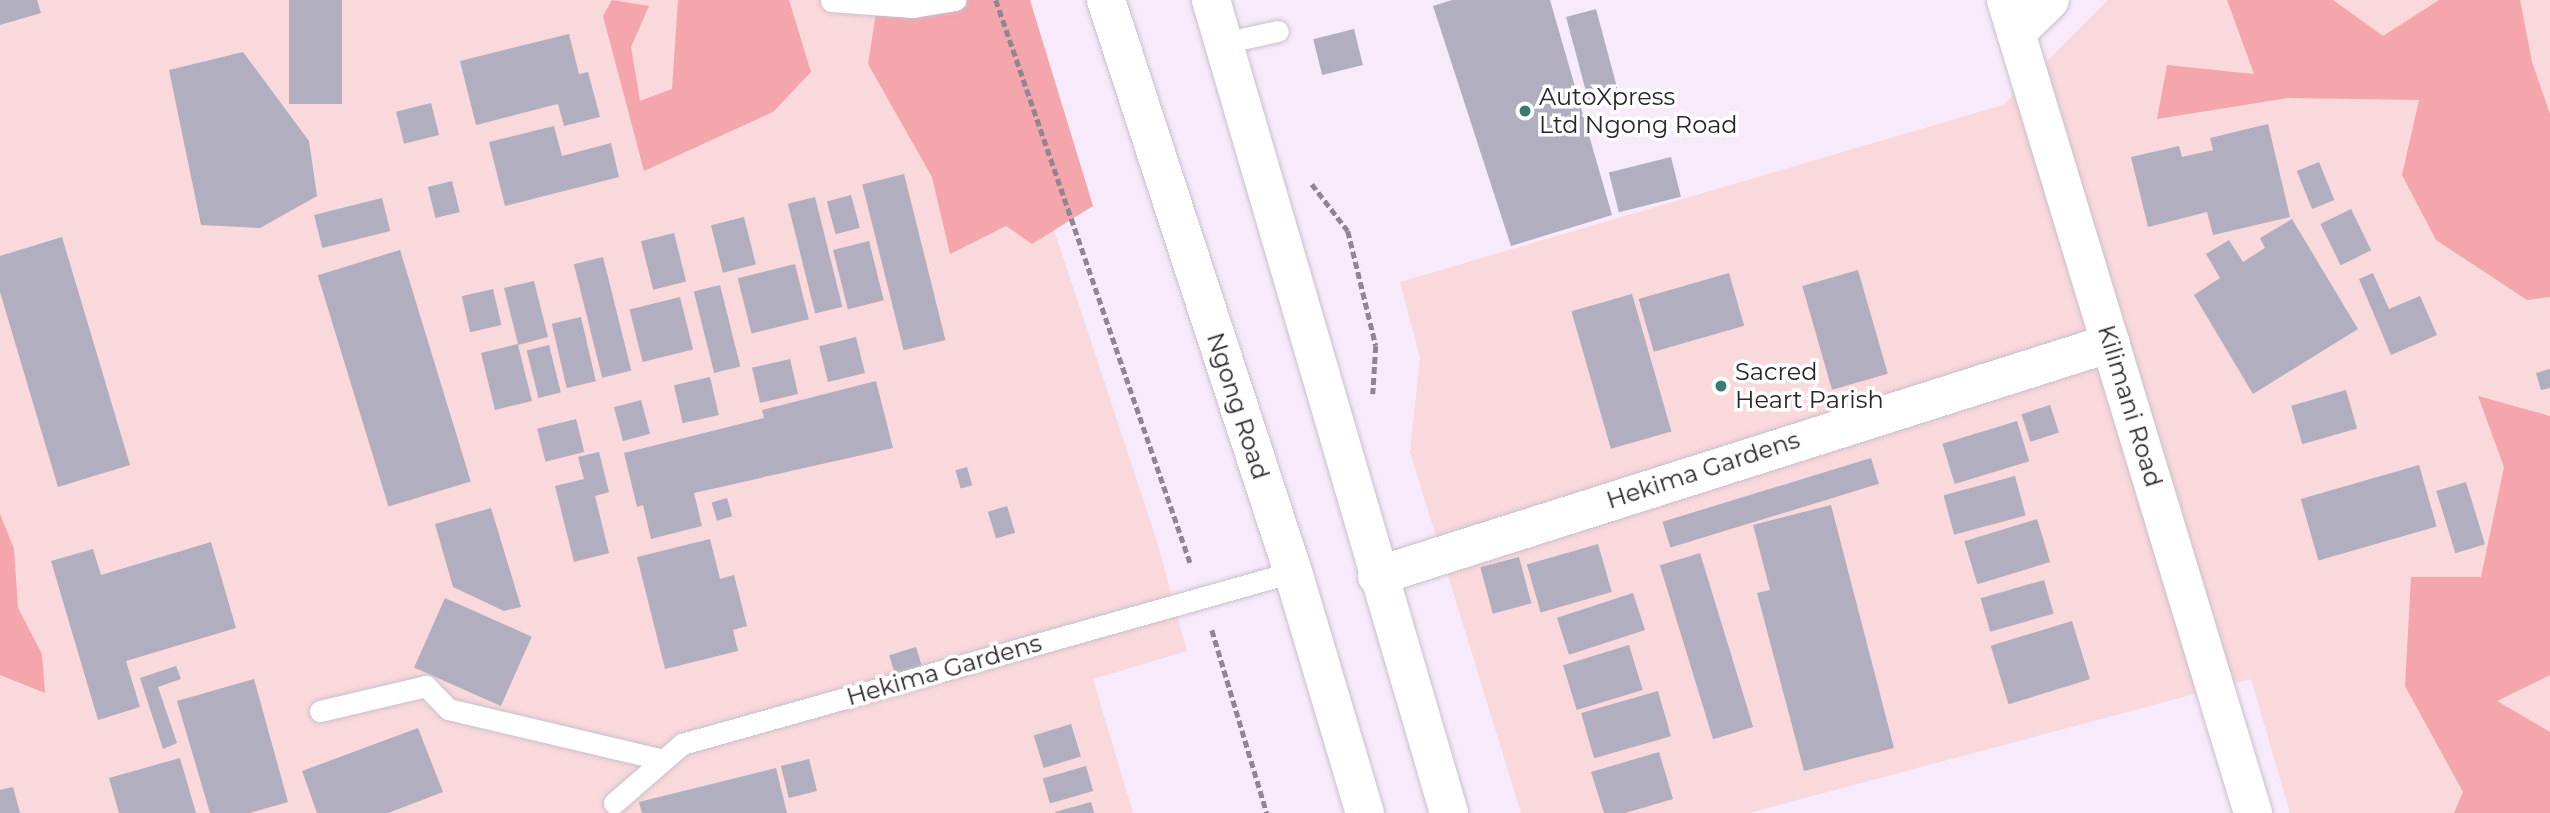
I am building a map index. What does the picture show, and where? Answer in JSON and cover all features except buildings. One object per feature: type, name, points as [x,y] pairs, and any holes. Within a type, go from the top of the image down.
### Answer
[{"type":"main road","name":"Ngong Road","points":[[1106,0],[1293,572],[1365,813]]},
{"type":"main road","points":[[1211,0],[1377,576],[1449,813]]},
{"type":"main road","points":[[2011,17],[2050,0]]},
{"type":"main road","name":"Kilimani Road","points":[[2011,17],[2253,813]]},
{"type":"main road","name":"Hekima Gardens","points":[[1377,576],[2111,343]]},
{"type":"lane","points":[[831,1],[913,8],[956,0]]},
{"type":"lane","points":[[1223,43],[1278,32]]},
{"type":"lane","name":"Hekima Gardens","points":[[614,803],[660,759],[682,744],[1293,572]]},
{"type":"lane","points":[[320,711],[426,686],[448,709],[660,759]]},
{"type":"path","points":[[996,0],[1202,598],[1267,813]]},
{"type":"shaded area","points":[[0,0],[978,0],[1155,535],[1187,651],[1093,679],[1133,813],[0,813]]},
{"type":"shaded area","points":[[612,0],[649,6],[631,47],[640,101],[672,89],[678,0],[789,0],[811,72],[773,112],[644,171],[603,16]]},
{"type":"shaded area","points":[[878,0],[1030,0],[1093,206],[1032,244],[1006,226],[950,254],[932,177],[868,64]]},
{"type":"shaded area","points":[[2108,0],[2550,0],[2550,813],[2290,813],[2251,679],[1749,813],[1521,813],[1410,452],[1420,358],[1400,282],[2003,105]]},
{"type":"shaded area","points":[[2227,0],[2333,0],[2383,36],[2439,0],[2520,0],[2532,62],[2550,114],[2550,297],[2527,300],[2436,240],[2402,175],[2419,100],[2288,98],[2157,119],[2167,65],[2254,74]]},
{"type":"shaded area","points":[[2478,396],[2550,416],[2550,675],[2497,701],[2550,732],[2550,813],[2454,813],[2463,792],[2405,686],[2411,577],[2481,577],[2504,467]]},
{"type":"shaded area","points":[[0,514],[14,549],[18,608],[42,654],[45,693],[0,675]]},
{"type":"place","name":"AutoXpress Ltd Ngong Road","points":[[1525,111]]},
{"type":"place","name":"Sacred Heart Parish","points":[[1721,386]]}]
